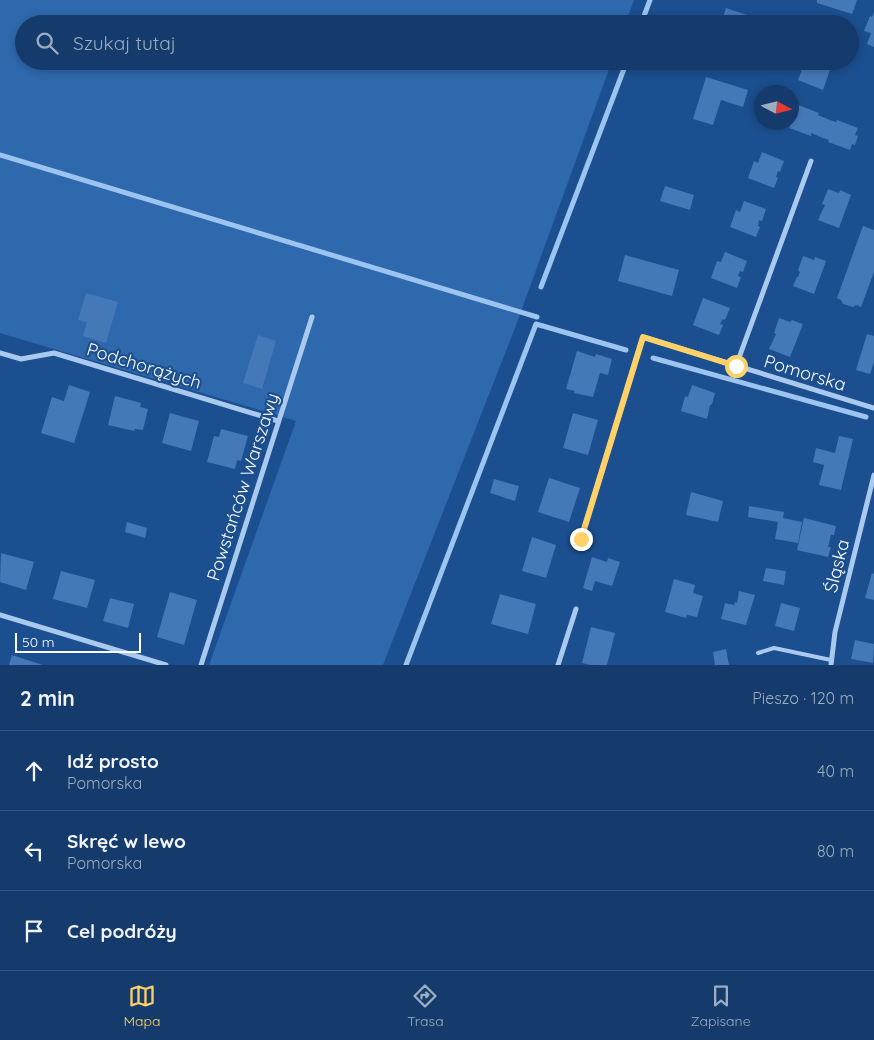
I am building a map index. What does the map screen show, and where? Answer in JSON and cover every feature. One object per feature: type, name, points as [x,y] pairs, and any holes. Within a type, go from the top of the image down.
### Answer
[{"type":"street","points":[[736,366],[811,161]]},
{"type":"street","name":"Powstańców Warszawy","points":[[201,665],[312,317]]},
{"type":"street","name":"Pomorska","points":[[581,539],[643,337],[874,408]]},
{"type":"street","name":"Podchorążych","points":[[0,353],[21,359],[54,353],[278,421]]},
{"type":"street","name":"Śląska","points":[[831,663],[835,632],[874,475]]},
{"type":"street","points":[[558,665],[576,609]]},
{"type":"street","points":[[0,615],[166,665]]},
{"type":"lane","points":[[758,653],[774,648],[831,663]]},
{"type":"shaded area","points":[[0,0],[634,0],[628,15],[15,15],[15,70],[609,70],[515,328],[383,665],[209,665],[296,421],[0,333]]},
{"type":"building","points":[[817,0],[857,0],[852,14],[817,3]]},
{"type":"building","points":[[726,8],[747,15],[724,15]]},
{"type":"building","points":[[874,12],[874,47],[867,44],[871,33],[864,31],[870,16],[872,17]]},
{"type":"building","points":[[802,70],[830,70],[823,90],[798,80]]},
{"type":"building","points":[[706,77],[748,90],[743,107],[721,100],[713,125],[693,119]]},
{"type":"building","points":[[799,105],[819,113],[818,115],[830,120],[836,122],[837,120],[858,128],[855,135],[858,136],[855,145],[852,144],[850,150],[811,133],[811,136],[794,130],[799,130]]},
{"type":"building","points":[[762,152],[784,161],[780,172],[778,171],[776,177],[778,178],[774,188],[748,178],[754,161],[758,163]]},
{"type":"building","points":[[665,186],[694,195],[690,210],[660,201]]},
{"type":"building","points":[[828,189],[839,193],[840,190],[851,195],[839,228],[818,220],[825,205],[822,204]]},
{"type":"building","points":[[744,201],[766,209],[762,221],[759,220],[758,226],[760,227],[756,237],[730,227],[736,210],[740,212]]},
{"type":"building","points":[[863,226],[874,230],[874,272],[861,307],[856,305],[853,307],[843,304],[837,298]]},
{"type":"building","points":[[725,252],[747,261],[743,272],[740,271],[738,276],[741,277],[737,288],[711,278],[717,261],[721,262]]},
{"type":"building","points":[[625,255],[679,270],[672,296],[618,281]]},
{"type":"building","points":[[803,256],[814,260],[815,257],[826,261],[814,294],[793,286],[800,272],[798,270]]},
{"type":"building","points":[[86,293],[118,302],[106,343],[83,336],[87,322],[78,320]]},
{"type":"building","points":[[703,298],[730,308],[725,320],[723,319],[720,324],[723,325],[719,335],[693,325]]},
{"type":"building","points":[[779,318],[803,324],[790,357],[769,349],[776,334],[774,333]]},
{"type":"building","points":[[867,334],[874,336],[874,362],[870,374],[856,370]]},
{"type":"building","points":[[258,335],[276,341],[262,389],[243,383]]},
{"type":"building","points":[[577,351],[595,357],[596,354],[612,359],[608,375],[600,373],[593,397],[574,393],[575,391],[566,389]]},
{"type":"building","points":[[69,385],[90,392],[74,443],[41,433],[52,397],[64,401]]},
{"type":"building","points":[[692,385],[715,393],[707,419],[681,411],[685,396],[688,397]]},
{"type":"building","points":[[115,396],[141,403],[140,407],[148,409],[143,430],[135,429],[134,431],[108,425]]},
{"type":"building","points":[[170,413],[199,421],[191,451],[162,443]]},
{"type":"building","points":[[573,413],[598,420],[588,455],[563,448]]},
{"type":"building","points":[[221,429],[248,436],[241,461],[237,460],[235,469],[207,462],[214,436],[219,437]]},
{"type":"building","points":[[839,436],[853,439],[841,490],[819,485],[824,465],[813,462],[816,448],[835,453]]},
{"type":"building","points":[[549,478],[580,488],[569,522],[538,512]]},
{"type":"building","points":[[494,479],[519,486],[515,501],[490,493]]},
{"type":"building","points":[[691,492],[723,501],[718,522],[686,515]]},
{"type":"building","points":[[749,506],[784,512],[783,518],[802,522],[798,543],[775,539],[778,522],[748,517]]},
{"type":"building","points":[[804,518],[836,526],[834,535],[831,535],[828,547],[831,547],[828,557],[797,550]]},
{"type":"building","points":[[127,522],[147,528],[145,538],[125,532]]},
{"type":"building","points":[[532,537],[556,545],[546,578],[522,571]]},
{"type":"building","points":[[1,553],[34,562],[26,590],[0,582]]},
{"type":"building","points":[[592,557],[607,562],[608,558],[620,562],[612,586],[595,581],[592,591],[583,588]]},
{"type":"building","points":[[766,568],[786,571],[784,585],[763,581]]},
{"type":"building","points":[[61,571],[95,580],[87,608],[53,599]]},
{"type":"building","points":[[872,573],[874,574],[874,600],[865,598]]},
{"type":"building","points":[[674,579],[695,585],[693,593],[703,596],[697,617],[687,615],[686,618],[665,612]]},
{"type":"building","points":[[739,591],[755,595],[746,625],[721,619],[725,603],[734,605],[735,602],[737,603]]},
{"type":"building","points":[[170,592],[197,600],[184,645],[157,637]]},
{"type":"building","points":[[500,594],[536,604],[528,634],[491,624]]},
{"type":"building","points":[[110,598],[134,604],[128,628],[103,621]]},
{"type":"building","points":[[781,603],[800,608],[794,631],[775,626]]},
{"type":"building","points":[[591,627],[615,633],[607,665],[582,663]]},
{"type":"building","points":[[855,640],[874,644],[873,663],[851,659]]},
{"type":"building","points":[[726,649],[729,665],[715,665],[713,652]]},
{"type":"building","points":[[12,655],[43,665],[9,665]]},
{"type":"waterway","points":[[644,15],[650,0]]},
{"type":"waterway","points":[[541,287],[624,70]]},
{"type":"waterway","points":[[0,155],[537,317]]},
{"type":"waterway","points":[[406,665],[536,324],[626,350]]},
{"type":"waterway","points":[[653,358],[866,417]]},
{"type":"route","points":[[581,539],[643,337],[736,366]]}]
